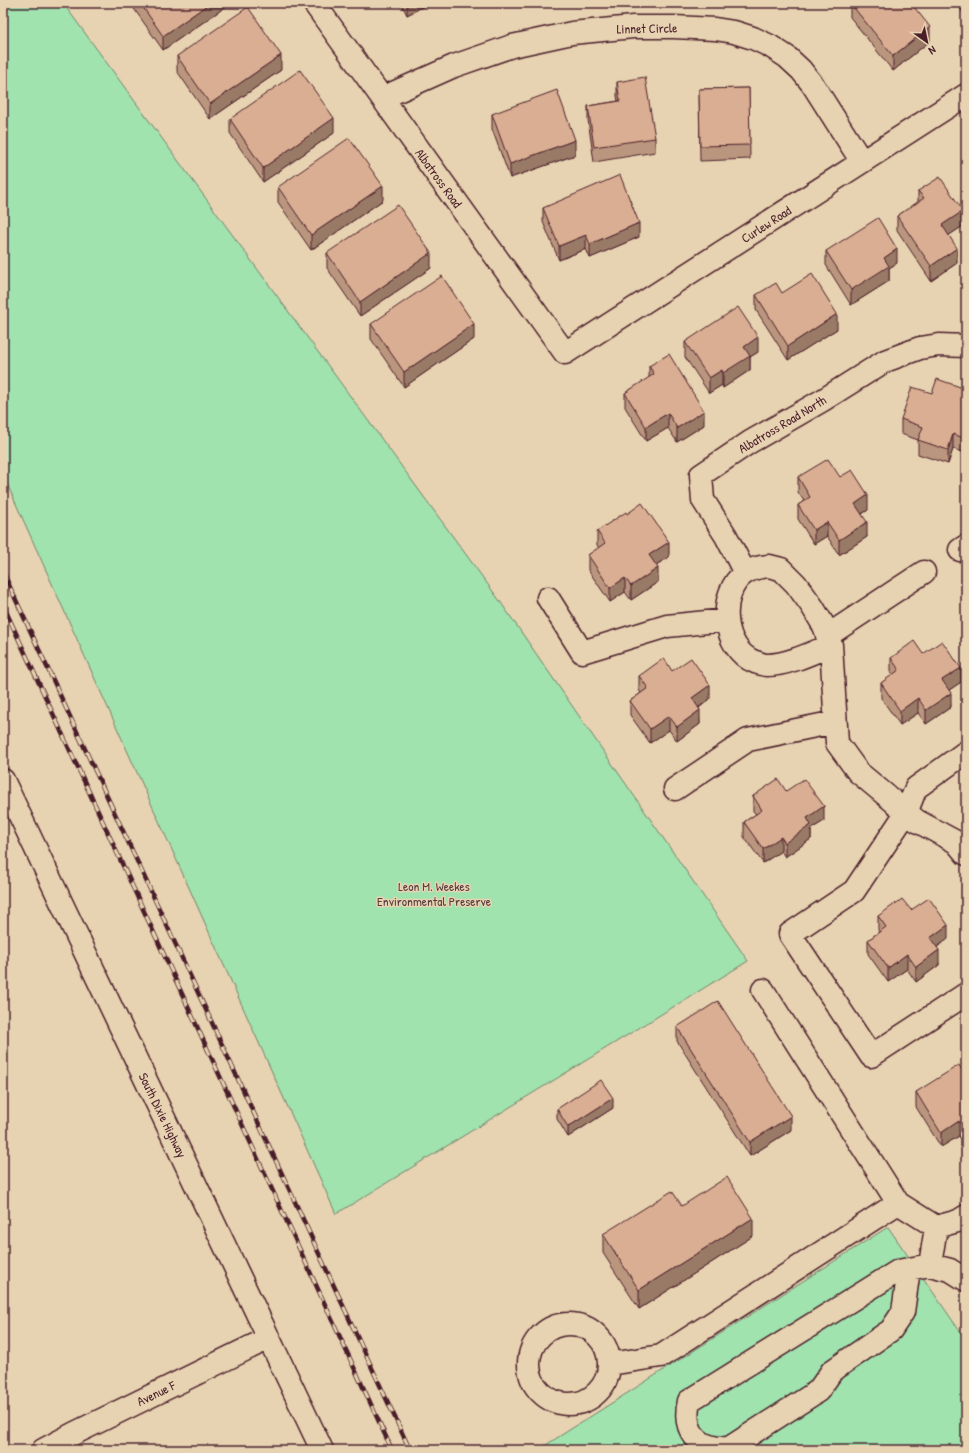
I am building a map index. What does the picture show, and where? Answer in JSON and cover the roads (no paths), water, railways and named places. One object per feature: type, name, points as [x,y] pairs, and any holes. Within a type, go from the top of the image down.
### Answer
[{"type":"street","name":"Albatross Road","points":[[314,3],[565,353]]},
{"type":"street","name":"Linnet Circle","points":[[382,98],[454,66],[512,46],[572,33],[633,27],[674,26],[734,32],[753,38],[770,46],[787,56],[801,70],[813,85],[862,162]]},
{"type":"street","name":"Curlew Road","points":[[565,353],[966,94]]},
{"type":"street","name":"Albatross Road North","points":[[745,573],[726,536],[703,500],[701,475],[750,442],[823,400],[885,361],[920,348],[939,345],[966,346]]},
{"type":"street","points":[[924,572],[829,641],[785,662],[766,666],[751,660],[737,649],[729,631],[727,620],[726,612],[736,581],[745,573],[756,567],[768,566],[781,569],[796,584],[812,606],[824,626],[829,641],[837,743],[858,772],[906,813],[917,821],[956,842],[966,854]]},
{"type":"street","points":[[548,598],[582,652],[667,626],[727,620]]},
{"type":"street","points":[[675,789],[748,740],[835,722]]},
{"type":"street","points":[[966,752],[916,788],[906,813],[854,891],[790,934],[871,1056],[966,994]]},
{"type":"street","name":"South Dixie Highway","points":[[3,780],[322,1450]]},
{"type":"street","points":[[762,990],[898,1203],[936,1227],[962,1219]]},
{"type":"street","points":[[610,1364],[661,1356],[898,1203]]},
{"type":"street","points":[[930,1265],[936,1227]]},
{"type":"street","points":[[909,1269],[903,1312],[891,1330],[832,1371],[818,1391],[729,1448],[718,1449],[699,1441],[687,1422],[687,1411],[690,1401],[898,1271],[930,1265],[950,1270],[966,1280]]},
{"type":"street","name":"Avenue F","points":[[43,1450],[269,1338]]},
{"type":"railway","points":[[3,572],[410,1450]]},
{"type":"railway","points":[[3,605],[392,1450]]},
{"type":"park label","name":"Leon M. Weekes Environmental Preserve","points":[[434,894]]}]
